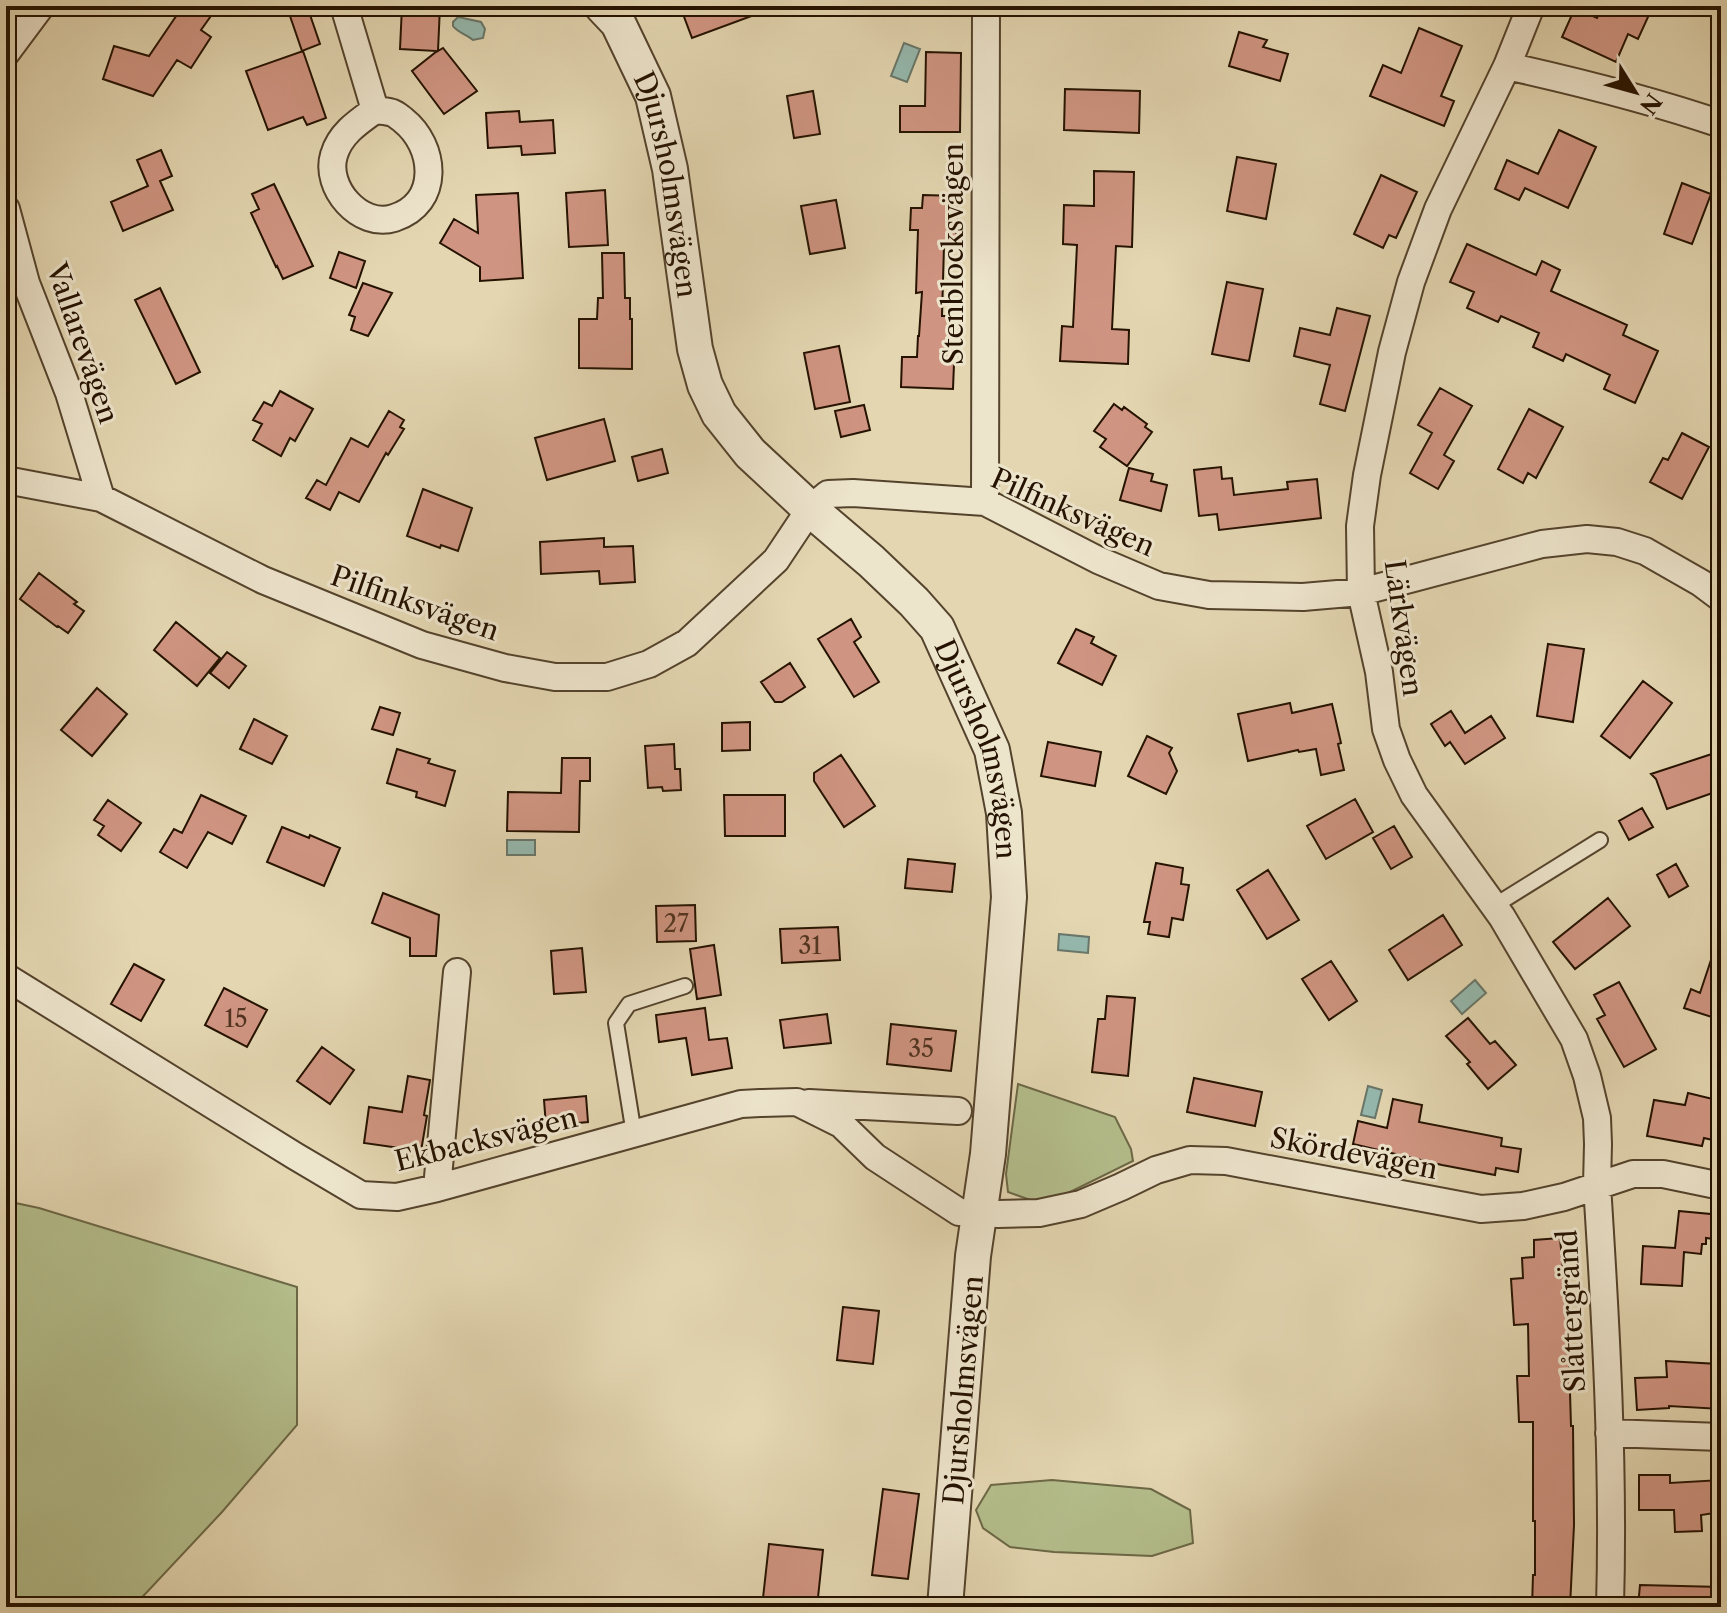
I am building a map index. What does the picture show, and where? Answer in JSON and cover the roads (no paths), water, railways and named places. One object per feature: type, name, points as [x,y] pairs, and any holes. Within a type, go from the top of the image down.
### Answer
[{"type":"street","points":[[6,53],[41,6]]},
{"type":"street","points":[[344,6],[375,110]]},
{"type":"street","name":"Djursholmsvägen","points":[[602,6],[618,23],[653,96],[670,169],[695,349],[705,385],[719,414],[750,453],[871,561],[937,628],[992,750],[1004,813],[1009,897],[988,1154],[973,1256],[945,1607]]},
{"type":"street","name":"Stenblocksvägen","points":[[985,502],[986,6]]},
{"type":"street","name":"Lärkvägen","points":[[1531,6],[1507,66],[1438,209],[1411,282],[1392,352],[1367,475],[1360,526],[1361,592],[1379,672],[1386,729],[1397,760],[1414,795],[1494,906],[1574,1039],[1597,1118],[1597,1185]]},
{"type":"street","points":[[1507,66],[1664,105],[1721,124]]},
{"type":"street","name":"Vallarevägen","points":[[6,209],[26,283],[69,393],[101,498]]},
{"type":"street","name":"Pilfinksvägen","points":[[6,480],[101,498],[263,580],[422,645],[505,668],[555,677],[607,677],[649,664],[687,643],[776,560],[810,509],[828,494],[985,502],[1098,560],[1159,586],[1209,595],[1303,597],[1361,592],[1542,544],[1587,539],[1617,542],[1645,551],[1721,598]]},
{"type":"street","points":[[437,1188],[457,972]]},
{"type":"street","name":"Ekbacksvägen","points":[[6,977],[361,1195],[397,1197],[437,1188],[741,1104],[797,1102],[958,1111]]},
{"type":"street","name":"Ekbacksvägen","points":[[797,1102],[841,1124],[875,1157],[959,1212],[979,1213]]},
{"type":"street","name":"Skördevägen","points":[[979,1213],[1039,1213],[1081,1204],[1156,1170],[1190,1160],[1226,1161],[1481,1209],[1523,1206],[1564,1197],[1633,1174],[1663,1174],[1721,1186]]},
{"type":"street","name":"Slåttergränd","points":[[1597,1185],[1609,1433],[1610,1607]]},
{"type":"street","points":[[1609,1433],[1721,1437]]},
{"type":"lane","points":[[1494,906],[1600,840]]},
{"type":"lane","points":[[634,1134],[616,1023],[629,1004],[685,986]]},
{"type":"water","points":[[458,17],[481,22],[485,29],[483,38],[473,40],[457,30],[453,22]]},
{"type":"water","points":[[904,43],[920,49],[907,82],[891,76]]},
{"type":"water","points":[[507,840],[535,840],[535,855],[507,855]]},
{"type":"water","points":[[1059,934],[1089,937],[1088,953],[1058,950]]},
{"type":"water","points":[[1475,980],[1486,993],[1462,1014],[1451,1001]]},
{"type":"water","points":[[1368,1086],[1382,1090],[1375,1118],[1361,1115]]}]
